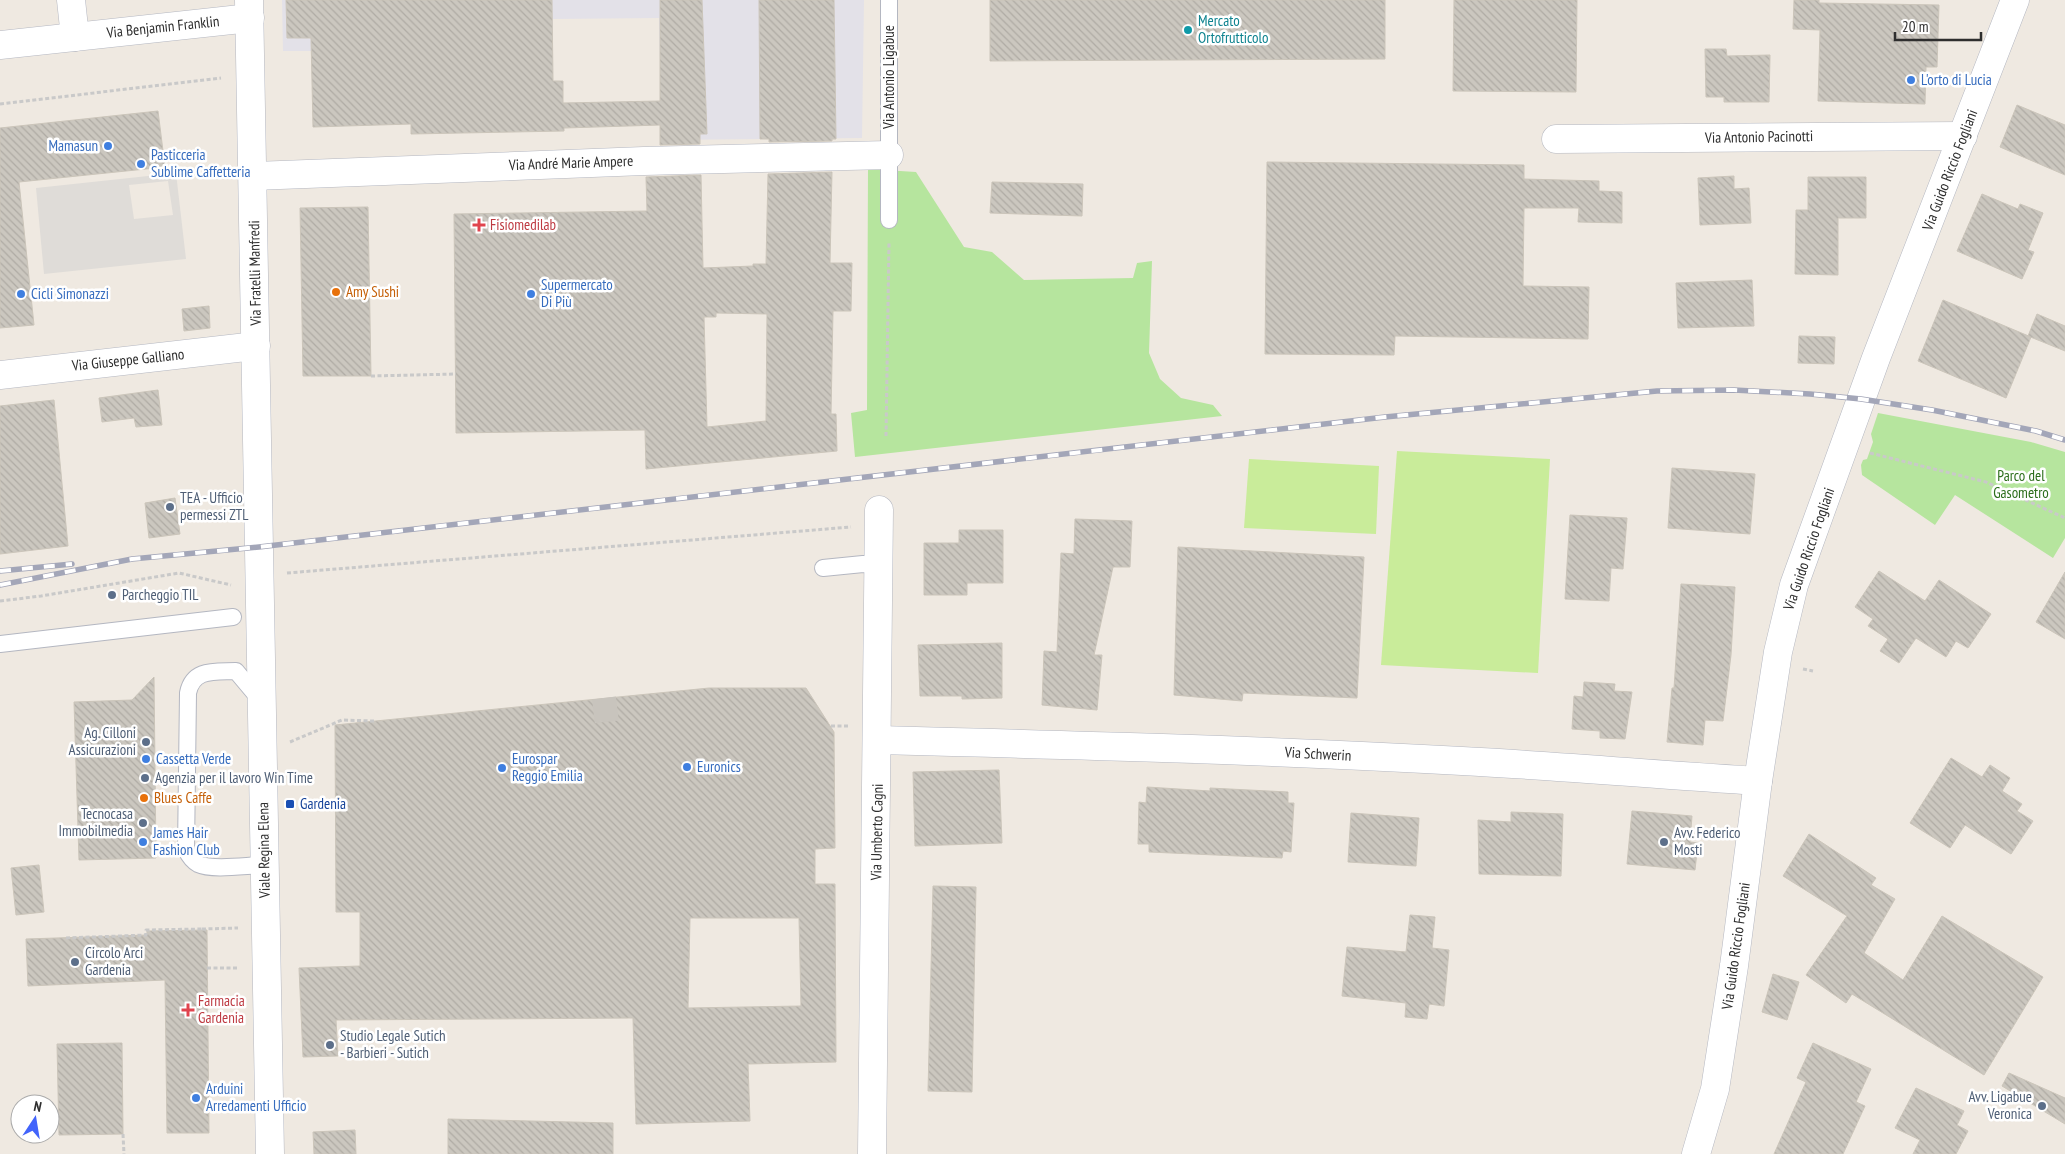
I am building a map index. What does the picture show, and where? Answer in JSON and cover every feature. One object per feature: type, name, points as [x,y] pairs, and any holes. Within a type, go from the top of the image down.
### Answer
[{"type":"street","points":[[71,0],[75,37]]},
{"type":"street","name":"Via Guido Riccio Fogliani","points":[[1696,1154],[1715,1089],[1778,652],[1794,585],[1876,358],[2015,0]]},
{"type":"street","name":"Via Benjamin Franklin","points":[[0,45],[75,37],[250,9]]},
{"type":"street","name":"Via Fratelli Manfredi","points":[[250,9],[259,547]]},
{"type":"street","name":"Via Antonio Pacinotti","points":[[1556,139],[1963,136]]},
{"type":"street","name":"Via André Marie Ampere","points":[[253,176],[644,161],[889,155]]},
{"type":"street","name":"Via Giuseppe Galliano","points":[[0,375],[256,346]]},
{"type":"street","name":"Via Umberto Cagni","points":[[872,1154],[868,733],[879,565],[879,518]]},
{"type":"street","name":"Viale Regina Elena","points":[[259,547],[270,1154]]},
{"type":"street","name":"Via Schwerin","points":[[868,733],[1465,761],[1758,781]]},
{"type":"lane","name":"Via Antonio Ligabue","points":[[889,220],[890,0]]},
{"type":"lane","points":[[823,568],[863,564],[879,565]]},
{"type":"lane","points":[[0,644],[233,617]]},
{"type":"lane","points":[[262,702],[236,671],[202,674],[195,678],[190,685],[188,693],[186,850],[190,858],[199,865],[211,867],[265,865]]},
{"type":"path","points":[[0,104],[221,78]]},
{"type":"path","points":[[886,436],[889,220]]},
{"type":"path","points":[[371,376],[456,374]]},
{"type":"path","points":[[1870,453],[1986,482],[2065,518]]},
{"type":"path","points":[[259,576],[879,518]]},
{"type":"path","points":[[0,601],[179,573],[233,586]]},
{"type":"path","points":[[289,742],[342,720],[374,721]]},
{"type":"path","points":[[831,726],[868,733]]},
{"type":"path","points":[[66,938],[146,935],[146,930],[238,928]]},
{"type":"path","points":[[207,968],[238,968]]},
{"type":"path","points":[[123,1134],[124,1154]]},
{"type":"shaded area","points":[[282,0],[864,0],[862,138],[662,140],[659,18],[553,19],[553,74],[511,74],[510,51],[283,51]]},
{"type":"shaded area","points":[[176,173],[186,259],[44,274],[36,188]],"holes":[[[168,181],[173,215],[134,219],[129,185]]]},
{"type":"green space","points":[[868,169],[916,172],[964,247],[992,252],[1024,280],[1133,278],[1137,263],[1152,261],[1149,353],[1160,379],[1181,398],[1213,405],[1222,416],[855,457],[851,413],[867,410]]},
{"type":"green space","name":"Parco del Gasometro","points":[[1878,413],[2031,442],[2065,452],[2065,538],[2053,558],[1955,495],[1935,525],[1862,475],[1861,465],[1863,460],[1867,459],[1873,442],[1871,434]]},
{"type":"green space","points":[[1397,451],[1550,459],[1538,673],[1381,665]]},
{"type":"green space","points":[[1249,459],[1379,466],[1376,534],[1244,528]]},
{"type":"building","points":[[286,0],[552,0],[553,81],[563,81],[563,103],[660,101],[660,0],[702,0],[707,134],[700,134],[700,144],[660,145],[660,125],[564,128],[564,131],[411,134],[411,124],[313,127],[311,38],[287,38]]},
{"type":"building","points":[[759,0],[834,0],[836,139],[832,139],[832,141],[769,142],[769,139],[760,139]]},
{"type":"building","name":"Mercato Ortofrutticolo","points":[[990,0],[1385,0],[1385,59],[990,61]]},
{"type":"building","points":[[1454,0],[1577,0],[1576,92],[1453,91]]},
{"type":"building","points":[[1794,0],[1819,0],[1819,3],[1939,5],[1937,67],[1926,67],[1925,104],[1818,101],[1820,30],[1793,29]]},
{"type":"building","points":[[1705,49],[1726,49],[1727,56],[1770,55],[1769,102],[1724,102],[1724,97],[1706,97]]},
{"type":"building","points":[[2017,105],[2065,125],[2065,175],[2000,147]]},
{"type":"building","points":[[158,111],[165,167],[19,182],[34,325],[0,328],[0,128]]},
{"type":"building","points":[[1267,162],[1524,165],[1524,179],[1599,181],[1599,191],[1622,192],[1622,223],[1578,222],[1579,208],[1524,208],[1523,286],[1589,287],[1588,339],[1395,336],[1394,355],[1265,354]]},
{"type":"building","points":[[832,172],[830,263],[852,263],[851,311],[833,311],[831,414],[836,414],[837,451],[646,469],[645,430],[456,433],[454,214],[647,211],[646,177],[701,175],[703,268],[753,266],[753,264],[766,264],[768,174]],"holes":[[[716,313],[767,314],[766,421],[707,427],[704,317],[716,317]]]},
{"type":"building","points":[[1734,176],[1734,189],[1749,188],[1751,223],[1700,225],[1698,178]]},
{"type":"building","points":[[1808,177],[1866,177],[1866,218],[1838,218],[1838,275],[1795,274],[1796,210],[1808,210]]},
{"type":"building","points":[[992,182],[1083,184],[1082,216],[990,213]]},
{"type":"building","points":[[1982,194],[2018,209],[2020,204],[2043,213],[2028,250],[2034,252],[2022,279],[1957,251]]},
{"type":"building","name":"Amy Sushi","points":[[368,207],[371,376],[303,376],[300,208]]},
{"type":"building","points":[[1752,280],[1754,326],[1678,328],[1676,283]]},
{"type":"building","points":[[1943,300],[2031,337],[2006,398],[1918,361]]},
{"type":"building","points":[[209,306],[210,328],[184,331],[182,309]]},
{"type":"building","points":[[2037,314],[2065,326],[2065,351],[2028,336]]},
{"type":"building","points":[[1799,336],[1835,337],[1834,364],[1798,363]]},
{"type":"building","points":[[158,390],[162,425],[136,427],[134,418],[102,422],[99,398]]},
{"type":"building","points":[[54,400],[68,546],[0,554],[0,406]]},
{"type":"building","points":[[1672,468],[1755,474],[1750,534],[1668,528]]},
{"type":"building","points":[[175,498],[180,534],[149,538],[145,503]]},
{"type":"building","points":[[1570,515],[1627,518],[1623,569],[1611,568],[1609,601],[1565,599]]},
{"type":"building","points":[[1075,519],[1132,521],[1130,567],[1113,567],[1094,655],[1102,655],[1097,710],[1042,705],[1044,651],[1057,652],[1061,553],[1074,554]]},
{"type":"building","points":[[959,530],[1003,530],[1003,583],[967,583],[967,595],[924,595],[924,543],[959,543]]},
{"type":"building","points":[[1178,547],[1364,557],[1357,698],[1243,693],[1242,701],[1174,695]]},
{"type":"building","points":[[1879,571],[1925,601],[1939,580],[1991,614],[1968,648],[1956,641],[1946,657],[1916,638],[1899,663],[1880,651],[1888,639],[1868,626],[1873,619],[1855,607]]},
{"type":"building","points":[[2065,572],[2065,639],[2036,622]]},
{"type":"building","points":[[1681,584],[1735,587],[1731,655],[1723,721],[1705,720],[1703,745],[1667,742],[1672,688],[1674,688]]},
{"type":"building","points":[[1002,643],[1002,698],[962,699],[962,696],[920,696],[918,645]]},
{"type":"building","points":[[154,677],[156,858],[79,860],[74,702],[132,700]]},
{"type":"building","points":[[1584,682],[1615,684],[1614,691],[1632,692],[1625,739],[1600,738],[1600,731],[1572,729],[1574,696],[1583,697]]},
{"type":"building","points":[[709,688],[806,688],[834,732],[835,848],[815,849],[815,884],[835,884],[836,1062],[748,1064],[750,1121],[636,1124],[633,1018],[336,1020],[338,1056],[303,1057],[299,968],[360,966],[360,912],[336,912],[335,725]],"holes":[[[690,918],[799,918],[801,1006],[688,1008]]]},
{"type":"building","points":[[1951,758],[1982,777],[1990,765],[2010,778],[2002,791],[2022,804],[2017,811],[2033,821],[2011,854],[1965,825],[1950,848],[1910,823]]},
{"type":"building","points":[[999,770],[1002,843],[915,846],[913,772]]},
{"type":"building","points":[[1147,787],[1210,791],[1210,788],[1288,792],[1288,803],[1294,803],[1291,852],[1283,851],[1282,858],[1149,852],[1149,844],[1138,844],[1139,802],[1146,803]]},
{"type":"building","points":[[1632,811],[1692,816],[1690,842],[1698,843],[1695,870],[1627,864]]},
{"type":"building","points":[[1511,812],[1563,814],[1561,876],[1479,874],[1478,820],[1511,822]]},
{"type":"building","points":[[1351,813],[1419,818],[1416,866],[1348,862]]},
{"type":"building","points":[[1809,834],[1876,878],[1871,885],[1895,899],[1864,953],[1903,980],[1942,916],[2043,977],[1984,1075],[1852,994],[1846,1003],[1806,975],[1847,916],[1783,876]]},
{"type":"building","points":[[39,865],[44,912],[16,915],[11,868]]},
{"type":"building","points":[[933,886],[976,887],[972,1092],[928,1091]]},
{"type":"building","points":[[1410,915],[1435,917],[1432,948],[1449,950],[1444,1006],[1429,1004],[1427,1019],[1405,1017],[1406,1003],[1342,996],[1347,947],[1406,952]]},
{"type":"building","points":[[207,930],[209,1133],[167,1133],[165,980],[28,986],[26,939],[147,935],[147,931]]},
{"type":"building","points":[[1773,974],[1799,982],[1787,1020],[1762,1012]]},
{"type":"building","points":[[122,1043],[123,1134],[60,1135],[57,1044]]},
{"type":"building","points":[[1813,1043],[1871,1069],[1856,1102],[1865,1106],[1843,1154],[1774,1154],[1806,1082],[1797,1078]]},
{"type":"building","points":[[2009,1073],[2065,1098],[2065,1124],[2002,1086]]},
{"type":"building","points":[[1916,1088],[1964,1111],[1957,1125],[1968,1131],[1956,1154],[1913,1154],[1920,1140],[1895,1128]]},
{"type":"building","points":[[448,1119],[613,1123],[613,1154],[448,1154]]},
{"type":"building","points":[[355,1130],[356,1154],[314,1154],[313,1132]]},
{"type":"tunnel","points":[[604,698],[607,724]]},
{"type":"railway","points":[[0,585],[132,559],[259,547],[1385,417],[1657,391],[1734,390],[1861,399],[1932,410],[2036,431],[2065,440]]},
{"type":"railway","points":[[0,571],[72,564]]},
{"type":"place","name":"Mercato Ortofrutticolo","points":[[1188,30]]},
{"type":"place","name":"L'orto di Lucia","points":[[1911,80]]},
{"type":"place","name":"Mamasun","points":[[108,146]]},
{"type":"place","name":"Pasticceria Sublime Caffetteria","points":[[141,164]]},
{"type":"place","name":"Fisiomedilab","points":[[479,225]]},
{"type":"place","name":"Amy Sushi","points":[[336,292]]},
{"type":"place","name":"Cicli Simonazzi","points":[[21,294]]},
{"type":"place","name":"Supermercato Di Più","points":[[531,294]]},
{"type":"place","name":"TEA - Ufficio permessi ZTL","points":[[170,507]]},
{"type":"place","name":"Parcheggio TIL","points":[[112,595]]},
{"type":"place","name":"Ag. Cilloni Assicurazioni","points":[[146,742]]},
{"type":"place","name":"Cassetta Verde","points":[[146,759]]},
{"type":"place","name":"Euronics","points":[[687,767]]},
{"type":"place","name":"Eurospar Reggio Emilia","points":[[502,768]]},
{"type":"place","name":"Agenzia per il lavoro Win Time","points":[[145,778]]},
{"type":"place","name":"Blues Caffe","points":[[144,798]]},
{"type":"place","name":"Gardenia","points":[[290,804]]},
{"type":"place","name":"Tecnocasa Immobilmedia","points":[[143,823]]},
{"type":"place","name":"James Hair Fashion Club","points":[[143,842]]},
{"type":"place","name":"Avv. Federico Mosti","points":[[1664,842]]},
{"type":"place","name":"Circolo Arci Gardenia","points":[[75,962]]},
{"type":"place","name":"Farmacia Gardenia","points":[[188,1010]]},
{"type":"place","name":"Studio Legale Sutich - Barbieri - Sutich","points":[[330,1045]]},
{"type":"place","name":"Arduini Arredamenti Ufficio","points":[[196,1098]]},
{"type":"place","name":"Avv. Ligabue Veronica","points":[[2042,1106]]}]
